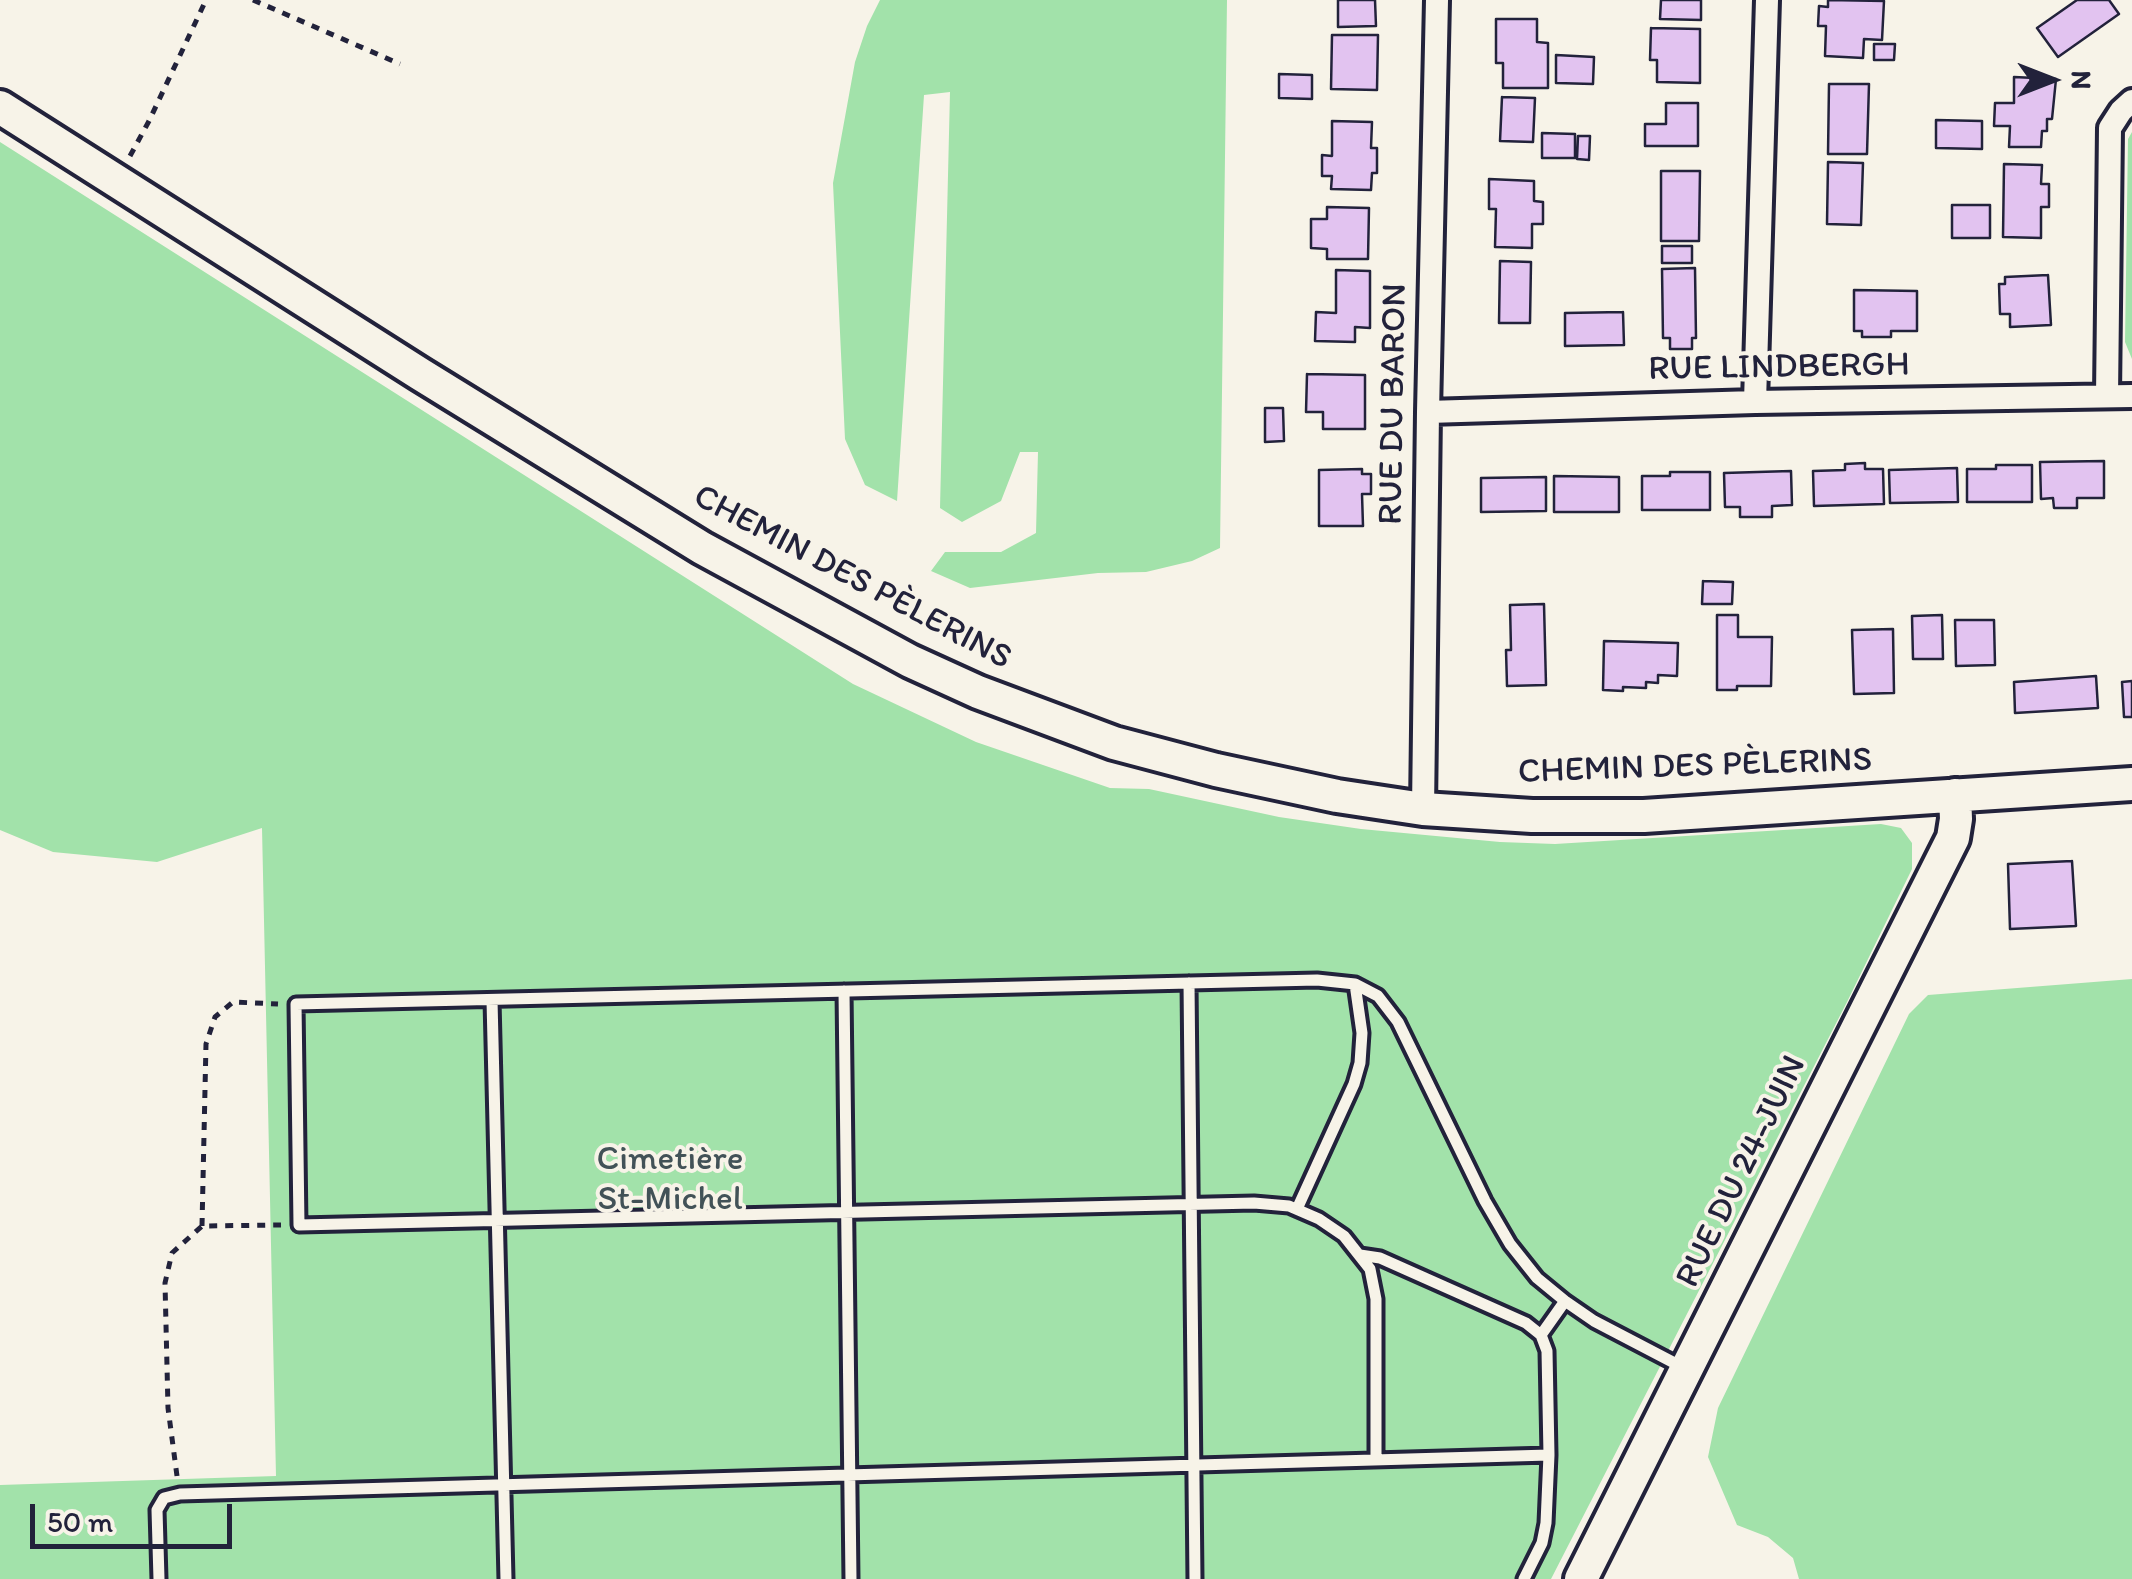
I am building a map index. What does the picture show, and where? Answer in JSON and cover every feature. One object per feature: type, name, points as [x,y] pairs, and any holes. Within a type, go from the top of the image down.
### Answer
[{"type":"street","name":"RUE DU BARON","points":[[1424,809],[1438,0]]},
{"type":"street","points":[[1755,402],[1767,0]]},
{"type":"street","points":[[2107,396],[2110,128],[2132,101]]},
{"type":"street","name":"CHEMIN DES PÈLERINS","points":[[0,107],[702,548],[910,661],[1015,707],[1114,743],[1321,793],[1424,809],[1532,816],[1644,816],[2132,784]]},
{"type":"street","name":"RUE LINDBERGH","points":[[1428,412],[2132,396]]},
{"type":"street","name":"RUE DU 24-JUIN","points":[[1581,1579],[1953,838],[1955,795]]},
{"type":"lane","points":[[1376,1460],[1376,1298],[1370,1269],[1344,1236],[1319,1218],[1290,1206],[1254,1203],[299,1225],[296,1004],[1318,980],[1354,984],[1378,996],[1398,1022],[1486,1202],[1510,1244],[1537,1278],[1594,1321],[1688,1370]]},
{"type":"lane","points":[[1188,983],[1195,1579]]},
{"type":"lane","points":[[1297,1209],[1360,1063],[1362,1034],[1354,984]]},
{"type":"lane","points":[[844,991],[851,1579]]},
{"type":"lane","points":[[492,1000],[506,1579]]},
{"type":"lane","points":[[1360,1255],[1380,1258],[1526,1323],[1540,1335],[1548,1352],[1546,1523],[1542,1543],[1524,1579]]},
{"type":"lane","points":[[1540,1335],[1564,1302]]},
{"type":"lane","points":[[159,1579],[157,1510],[164,1498],[180,1494],[1549,1455]]},
{"type":"path","points":[[116,180],[149,121],[206,0]]},
{"type":"path","points":[[254,0],[400,64]]},
{"type":"path","points":[[202,1226],[206,1044],[215,1018],[233,1002],[296,1004]]},
{"type":"path","points":[[180,1494],[168,1408],[165,1283],[172,1253],[202,1226],[299,1225]]},
{"type":"green space","points":[[880,0],[1227,0],[1220,548],[1192,561],[1146,572],[1098,573],[970,588],[931,571],[945,552],[1001,552],[1036,533],[1038,452],[1020,452],[1001,501],[962,522],[940,508],[950,92],[924,95],[897,501],[865,485],[845,439],[833,183],[855,62]]},
{"type":"green space","points":[[2132,132],[2132,359],[2125,342],[2128,139]]},
{"type":"green space","name":"Cimetière St-Michel","points":[[0,142],[853,684],[976,742],[1110,788],[1149,789],[1279,817],[1361,829],[1500,842],[1555,844],[1881,824],[1901,828],[1912,843],[1912,869],[1551,1579],[0,1579],[0,1485],[276,1476],[262,828],[157,862],[53,852],[0,830]]},
{"type":"green space","points":[[2132,979],[2132,1579],[1799,1579],[1793,1558],[1768,1537],[1737,1525],[1708,1457],[1718,1408],[1909,1014],[1928,995]]},
{"type":"building","points":[[1338,0],[1375,0],[1376,26],[1338,27]]},
{"type":"building","points":[[1661,0],[1701,0],[1701,20],[1660,19]]},
{"type":"building","points":[[1828,0],[1884,1],[1882,40],[1864,39],[1863,58],[1825,56],[1826,26],[1818,26],[1819,6],[1828,7]]},
{"type":"building","points":[[2077,0],[2109,0],[2119,14],[2058,57],[2037,28]]},
{"type":"building","points":[[1496,19],[1537,19],[1537,42],[1548,43],[1548,88],[1503,88],[1503,63],[1496,63]]},
{"type":"building","points":[[1651,28],[1700,29],[1700,83],[1657,82],[1657,60],[1650,60]]},
{"type":"building","points":[[1332,35],[1378,35],[1377,90],[1331,89]]},
{"type":"building","points":[[1874,44],[1895,44],[1894,60],[1874,60]]},
{"type":"building","points":[[1556,55],[1594,57],[1593,84],[1556,83]]},
{"type":"building","points":[[1279,74],[1312,75],[1312,99],[1279,98]]},
{"type":"building","points":[[2014,77],[2056,79],[2052,119],[2047,119],[2047,131],[2042,131],[2041,147],[2009,147],[2010,126],[1994,126],[1995,103],[2014,103]]},
{"type":"building","points":[[1829,84],[1869,84],[1867,154],[1828,154]]},
{"type":"building","points":[[1502,97],[1535,98],[1533,142],[1500,141]]},
{"type":"building","points":[[1666,103],[1698,103],[1698,146],[1645,146],[1645,124],[1666,124]]},
{"type":"building","points":[[1936,120],[1982,121],[1982,149],[1936,148]]},
{"type":"building","points":[[1332,121],[1372,122],[1371,148],[1377,148],[1377,173],[1372,173],[1371,190],[1331,189],[1332,176],[1322,176],[1322,155],[1332,156]]},
{"type":"building","points":[[1542,133],[1575,134],[1575,158],[1542,158]]},
{"type":"building","points":[[1578,136],[1590,136],[1589,160],[1577,159]]},
{"type":"building","points":[[1828,162],[1863,163],[1861,225],[1827,224]]},
{"type":"building","points":[[2004,164],[2042,165],[2041,184],[2049,184],[2049,207],[2041,207],[2041,238],[2003,237]]},
{"type":"building","points":[[1661,171],[1700,171],[1699,241],[1661,241]]},
{"type":"building","points":[[1489,179],[1534,181],[1534,201],[1543,202],[1543,224],[1532,224],[1532,248],[1495,247],[1496,209],[1489,209]]},
{"type":"building","points":[[1952,205],[1990,205],[1990,238],[1952,238]]},
{"type":"building","points":[[1327,207],[1369,208],[1368,259],[1327,259],[1327,249],[1311,248],[1311,219],[1327,219]]},
{"type":"building","points":[[1662,246],[1692,246],[1692,263],[1662,263]]},
{"type":"building","points":[[1500,261],[1531,262],[1530,323],[1499,323]]},
{"type":"building","points":[[1695,268],[1696,338],[1692,338],[1692,349],[1670,349],[1670,338],[1663,338],[1662,269]]},
{"type":"building","points":[[1336,270],[1370,271],[1370,328],[1355,327],[1355,342],[1315,341],[1316,312],[1336,313]]},
{"type":"building","points":[[2048,275],[2051,325],[2010,327],[2010,314],[2000,314],[1999,284],[2005,284],[2005,277]]},
{"type":"building","points":[[1854,290],[1917,291],[1917,331],[1891,331],[1891,337],[1862,337],[1862,331],[1854,331]]},
{"type":"building","points":[[1623,312],[1624,345],[1565,346],[1565,313]]},
{"type":"building","points":[[1307,374],[1365,375],[1365,429],[1323,429],[1323,412],[1306,412]]},
{"type":"building","points":[[1265,408],[1283,408],[1284,441],[1265,442]]},
{"type":"building","points":[[2104,461],[2104,498],[2077,498],[2077,508],[2054,508],[2053,498],[2041,499],[2040,462]]},
{"type":"building","points":[[1865,463],[1865,469],[1883,469],[1884,504],[1814,506],[1813,471],[1845,470],[1845,464]]},
{"type":"building","points":[[1996,465],[2032,465],[2032,502],[1967,502],[1967,469],[1996,469]]},
{"type":"building","points":[[1957,468],[1958,502],[1890,503],[1889,470]]},
{"type":"building","points":[[1362,469],[1362,474],[1371,474],[1371,494],[1362,494],[1363,526],[1319,526],[1319,470]]},
{"type":"building","points":[[1791,471],[1792,505],[1772,506],[1772,517],[1740,517],[1740,507],[1725,507],[1724,473]]},
{"type":"building","points":[[1670,472],[1710,472],[1710,510],[1642,510],[1642,476],[1670,476]]},
{"type":"building","points":[[1554,476],[1619,477],[1619,512],[1554,512]]},
{"type":"building","points":[[1546,477],[1546,511],[1481,512],[1481,478]]},
{"type":"building","points":[[1703,581],[1733,582],[1732,604],[1702,604]]},
{"type":"building","points":[[1544,604],[1546,685],[1507,686],[1510,605]]},
{"type":"building","points":[[1717,615],[1738,615],[1738,637],[1772,637],[1771,686],[1717,690]]},
{"type":"building","points":[[1942,615],[1943,659],[1913,659],[1912,616]]},
{"type":"building","points":[[1955,620],[1994,620],[1995,665],[1956,666]]},
{"type":"building","points":[[1893,629],[1894,693],[1854,694],[1852,630]]},
{"type":"building","points":[[1604,641],[1678,643],[1677,676],[1658,675],[1658,683],[1646,682],[1646,688],[1603,690]]},
{"type":"building","points":[[2096,676],[2098,708],[2015,713],[2014,682]]},
{"type":"building","points":[[2132,681],[2132,717],[2124,717],[2122,682]]},
{"type":"building","points":[[2072,861],[2076,926],[2010,929],[2008,864]]}]
